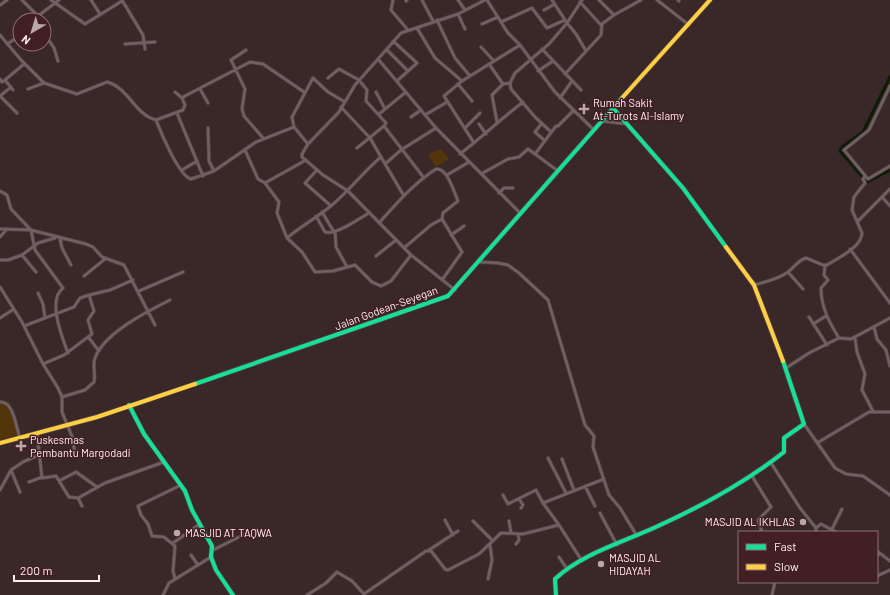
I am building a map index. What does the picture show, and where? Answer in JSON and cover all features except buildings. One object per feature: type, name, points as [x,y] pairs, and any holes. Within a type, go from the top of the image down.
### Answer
[{"type":"street","points":[[0,5],[7,0]]},
{"type":"street","points":[[22,0],[34,12]]},
{"type":"street","points":[[51,0],[54,4],[83,24],[86,24],[122,0],[143,35],[145,49]]},
{"type":"street","points":[[43,12],[59,0]]},
{"type":"street","points":[[91,0],[100,14]]},
{"type":"street","points":[[392,0],[391,10],[408,30]]},
{"type":"street","points":[[422,0],[433,21]]},
{"type":"street","points":[[458,0],[465,10]]},
{"type":"street","points":[[455,290],[411,255],[348,191],[317,170],[302,155],[308,144],[339,112],[359,80],[401,33],[433,21],[458,14],[486,0],[501,22],[520,45],[530,61],[560,98],[593,130]]},
{"type":"street","points":[[552,0],[586,51]]},
{"type":"street","points":[[599,0],[614,15]]},
{"type":"street","points":[[601,25],[614,15],[641,0]]},
{"type":"street","points":[[658,0],[689,25]]},
{"type":"street","name":"Jalan Godean-Seyegan","points":[[0,443],[68,426],[320,342],[444,298],[455,290],[593,130],[710,0]]},
{"type":"street","points":[[551,132],[511,89],[510,82],[515,74],[542,49],[566,22],[581,1],[601,25],[601,35],[565,74]]},
{"type":"street","points":[[544,10],[555,4]]},
{"type":"street","points":[[501,22],[532,8],[547,28],[566,22]]},
{"type":"street","points":[[458,14],[465,28]]},
{"type":"street","points":[[482,24],[498,17]]},
{"type":"street","points":[[437,20],[455,58],[470,76]]},
{"type":"street","points":[[417,28],[435,58],[462,81]]},
{"type":"street","points":[[0,35],[24,64],[44,84],[77,94],[84,93],[100,84],[110,83],[125,92],[147,117],[156,120],[177,113],[185,107],[182,98],[175,92]]},
{"type":"street","points":[[7,44],[12,41]]},
{"type":"street","points":[[394,41],[416,62],[397,81]]},
{"type":"street","points":[[125,44],[155,42]]},
{"type":"street","points":[[52,45],[58,61]]},
{"type":"street","points":[[474,143],[444,96],[462,81],[520,45]]},
{"type":"street","points":[[481,47],[494,61]]},
{"type":"street","points":[[542,49],[581,90]]},
{"type":"street","points":[[246,50],[231,59],[245,88],[242,109],[244,116],[264,139]]},
{"type":"street","points":[[387,50],[408,71]]},
{"type":"street","points":[[378,58],[436,128],[460,154],[521,214]]},
{"type":"street","points":[[538,71],[553,61]]},
{"type":"street","points":[[182,98],[250,62],[263,64],[304,92]]},
{"type":"street","points":[[2,82],[24,64]]},
{"type":"street","points":[[489,64],[503,84]]},
{"type":"street","points":[[328,78],[339,69],[359,80],[366,90],[366,101],[386,123],[384,126],[424,178]]},
{"type":"street","points":[[308,144],[294,127],[292,117],[304,92],[314,78],[328,92],[345,102]]},
{"type":"street","points":[[0,79],[14,90]]},
{"type":"street","points":[[560,98],[572,81]]},
{"type":"street","points":[[497,122],[492,95],[503,84],[510,82]]},
{"type":"street","points":[[28,89],[44,84]]},
{"type":"street","points":[[458,84],[472,101]]},
{"type":"street","points":[[839,338],[826,316],[822,304],[821,288],[828,280],[824,275],[825,266],[850,249],[862,237],[861,229],[852,210],[854,197],[865,182],[864,177],[844,150],[869,130],[890,86]]},
{"type":"street","points":[[11,87],[0,96],[17,113]]},
{"type":"street","points":[[200,89],[208,102]]},
{"type":"street","points":[[376,92],[385,109]]},
{"type":"street","points":[[379,114],[406,92]]},
{"type":"street","points":[[425,115],[447,102]]},
{"type":"street","points":[[460,154],[523,102]]},
{"type":"street","points":[[341,107],[370,138],[404,196]]},
{"type":"street","points":[[613,108],[683,188],[754,285],[786,368],[804,424],[817,443],[835,468],[846,474],[863,476],[890,495]]},
{"type":"street","points":[[410,117],[421,110]]},
{"type":"street","points":[[535,154],[551,132],[573,111]]},
{"type":"street","points":[[177,113],[203,176]]},
{"type":"street","points":[[465,128],[480,113]]},
{"type":"street","points":[[156,120],[182,170],[190,179],[214,172],[245,150],[264,139],[294,127]]},
{"type":"street","points":[[602,121],[628,124]]},
{"type":"street","points":[[542,123],[535,132],[544,140]]},
{"type":"street","points":[[479,124],[486,134]]},
{"type":"street","points":[[357,148],[384,126]]},
{"type":"street","points":[[208,128],[209,161],[214,172]]},
{"type":"street","points":[[385,164],[401,150],[436,128]]},
{"type":"street","points":[[481,174],[508,159],[519,158],[528,149],[558,171]]},
{"type":"street","points":[[245,150],[258,178],[265,183],[279,202],[277,212],[287,238],[302,252],[315,272],[334,271],[356,265],[372,282],[381,286],[391,281],[411,255]]},
{"type":"street","points":[[287,238],[331,206],[348,191],[363,172],[381,158]]},
{"type":"street","points":[[265,183],[306,160]]},
{"type":"street","points":[[182,170],[197,161]]},
{"type":"street","points":[[447,175],[469,162]]},
{"type":"street","points":[[864,177],[868,179],[890,166]]},
{"type":"street","points":[[379,223],[404,196],[424,178],[438,168],[441,169],[447,175],[458,201],[443,213],[442,219],[462,252],[442,280]]},
{"type":"street","points":[[317,170],[305,183],[331,206]]},
{"type":"street","points":[[499,193],[504,188],[513,188]]},
{"type":"street","points":[[857,222],[890,189]]},
{"type":"street","points":[[0,190],[7,195],[11,209],[31,230],[33,246],[63,288],[59,292],[56,314],[68,352]]},
{"type":"street","points":[[882,197],[890,206]]},
{"type":"street","points":[[322,212],[335,231],[336,247],[347,267]]},
{"type":"street","points":[[316,216],[325,232],[335,231],[369,213]]},
{"type":"street","points":[[404,248],[431,225],[442,219]]},
{"type":"street","points":[[451,235],[464,226]]},
{"type":"street","points":[[0,228],[31,230],[90,245],[105,259],[124,265],[155,325]]},
{"type":"street","points":[[0,237],[7,229]]},
{"type":"street","points":[[0,260],[8,260],[22,254],[33,246],[49,238],[59,238]]},
{"type":"street","points":[[59,238],[62,248],[71,265]]},
{"type":"street","points":[[376,256],[396,240]]},
{"type":"street","points":[[850,249],[890,303]]},
{"type":"street","points":[[22,254],[36,272]]},
{"type":"street","points":[[754,285],[780,277],[806,258],[825,266]]},
{"type":"street","points":[[84,276],[105,259]]},
{"type":"street","points":[[479,262],[508,265],[520,273],[548,300],[585,425],[593,435],[593,447],[611,498],[620,508],[637,536]]},
{"type":"street","points":[[138,291],[183,272]]},
{"type":"street","points":[[788,272],[804,288]]},
{"type":"street","points":[[24,326],[74,307],[80,298],[110,290],[133,280]]},
{"type":"street","points":[[0,287],[24,326],[62,398],[62,412],[73,439],[75,456]]},
{"type":"street","points":[[38,293],[43,304],[45,318]]},
{"type":"street","points":[[43,364],[68,352],[89,338],[92,334],[88,320],[94,313],[89,295]]},
{"type":"street","points":[[62,398],[85,390],[94,382],[95,358],[99,351],[119,329],[148,311],[170,300]]},
{"type":"street","points":[[0,318],[14,310]]},
{"type":"street","points":[[813,324],[826,316]]},
{"type":"street","points":[[809,317],[827,345]]},
{"type":"street","points":[[786,368],[808,353],[839,338],[855,338],[890,318]]},
{"type":"street","points":[[874,327],[877,339],[884,347],[890,366]]},
{"type":"street","points":[[89,338],[99,351]]},
{"type":"street","points":[[855,338],[857,352],[865,374],[861,388],[873,411]]},
{"type":"street","points":[[884,347],[890,346]]},
{"type":"street","points":[[0,402],[6,403],[10,407],[20,438]]},
{"type":"street","points":[[129,405],[144,434],[181,485],[213,550],[211,557],[216,570],[233,595]]},
{"type":"street","points":[[817,443],[873,411],[890,412]]},
{"type":"street","points":[[556,595],[555,579],[568,569],[582,561],[669,521],[752,476],[771,463],[785,450],[783,441],[785,437],[804,424]]},
{"type":"street","points":[[37,433],[41,454],[42,477]]},
{"type":"street","points":[[0,490],[11,470],[23,462],[41,454]]},
{"type":"street","points":[[548,458],[566,493]]},
{"type":"street","points":[[562,459],[574,490]]},
{"type":"street","points":[[29,482],[42,477],[44,479],[54,476],[59,481],[68,496],[78,498],[105,483],[165,462]]},
{"type":"street","points":[[771,463],[800,508],[816,528],[821,524],[835,531]]},
{"type":"street","points":[[11,470],[20,492]]},
{"type":"street","points":[[59,481],[76,472],[98,487]]},
{"type":"street","points":[[752,476],[770,505],[770,509],[758,520],[762,531]]},
{"type":"street","points":[[543,503],[604,479]]},
{"type":"street","points":[[181,485],[138,506],[141,515],[148,524],[152,536],[164,537],[170,544],[200,524]]},
{"type":"street","points":[[584,486],[595,506]]},
{"type":"street","points":[[503,495],[508,504],[536,490],[582,561]]},
{"type":"street","points":[[78,498],[82,506]]},
{"type":"street","points":[[519,499],[523,505],[520,508]]},
{"type":"street","points":[[832,529],[842,509]]},
{"type":"street","points":[[600,513],[617,546]]},
{"type":"street","points":[[445,520],[453,535]]},
{"type":"street","points":[[473,521],[492,541]]},
{"type":"street","points":[[509,521],[511,534]]},
{"type":"street","points":[[429,550],[447,570],[474,557],[490,544],[500,532],[518,534],[559,525]]},
{"type":"street","points":[[307,595],[326,583],[336,572],[348,578],[365,594],[458,531]]},
{"type":"street","points":[[213,550],[245,534]]},
{"type":"street","points":[[516,544],[519,540],[518,534]]},
{"type":"street","points":[[173,543],[175,546],[173,566],[175,579]]},
{"type":"street","points":[[488,579],[492,560],[490,544]]},
{"type":"street","points":[[878,552],[890,560]]},
{"type":"street","points":[[191,555],[198,565]]},
{"type":"street","points":[[163,595],[167,585],[211,557]]},
{"type":"street","points":[[559,557],[568,569]]},
{"type":"street","points":[[878,576],[890,570]]},
{"type":"street","points":[[772,595],[775,583]]},
{"type":"shaded area","points":[[441,149],[449,159],[436,167],[428,154]]},
{"type":"shaded area","points":[[9,401],[19,435],[0,440],[0,404]]},
{"type":"waterway","points":[[890,77],[863,132],[842,147],[840,151],[867,182],[890,170]]},
{"type":"traffic: fast","points":[[195,384],[448,296],[622,98]]},
{"type":"traffic: fast","points":[[613,108],[683,188],[726,247]]},
{"type":"traffic: fast","points":[[556,595],[555,579],[578,562],[707,502],[739,483],[784,452],[784,438],[804,424],[783,361]]},
{"type":"traffic: fast","points":[[129,405],[144,434],[185,491],[192,510],[212,546],[211,557],[216,570],[233,595]]},
{"type":"traffic: slow","points":[[622,98],[710,0]]},
{"type":"traffic: slow","points":[[726,247],[754,285],[783,361]]},
{"type":"traffic: slow","points":[[0,443],[97,417],[195,384]]},
{"type":"place","name":"Rumah Sakit At-Turots Al-Islamy","points":[[584,109]]},
{"type":"place","name":"Puskesmas Pembantu Margodadi","points":[[21,446]]},
{"type":"place","name":"MASJID AL IKHLAS","points":[[803,522]]},
{"type":"place","name":"MASJID AT TAQWA","points":[[177,533]]},
{"type":"place","name":"MASJID AL HIDAYAH","points":[[601,564]]}]
